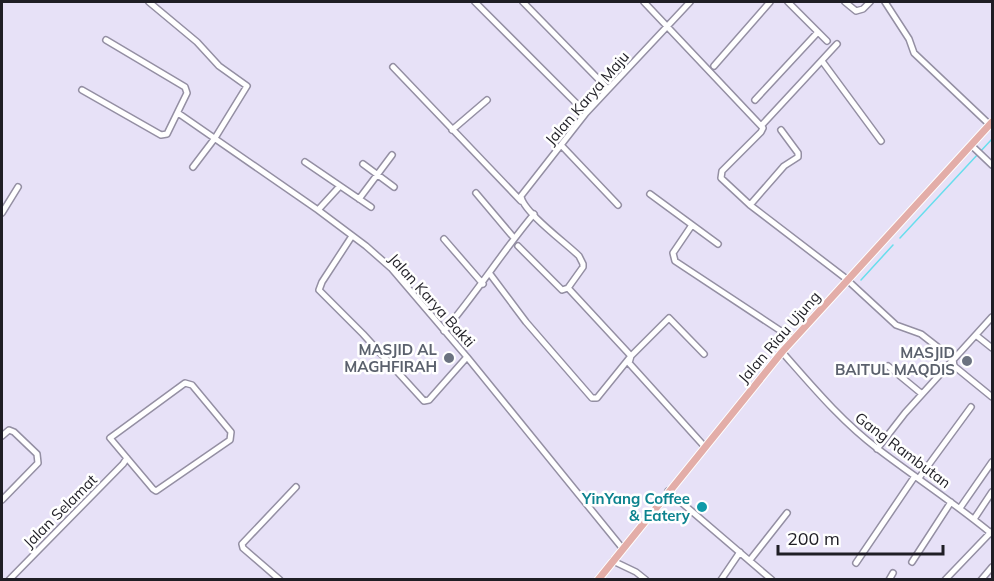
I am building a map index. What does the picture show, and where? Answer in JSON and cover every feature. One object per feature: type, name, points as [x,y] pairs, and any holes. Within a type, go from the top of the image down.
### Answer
[{"type":"main road","name":"Jalan Riau Ujung","points":[[598,579],[793,339],[973,147],[991,124]]},
{"type":"street","points":[[149,2],[197,42],[219,66],[247,86],[194,167]]},
{"type":"street","points":[[475,2],[586,113]]},
{"type":"street","points":[[523,2],[608,89]]},
{"type":"street","points":[[644,2],[761,126]]},
{"type":"street","name":"Jalan Karya Maju","points":[[522,199],[586,113],[690,2]]},
{"type":"street","points":[[714,66],[770,2]]},
{"type":"street","points":[[788,2],[827,42]]},
{"type":"street","points":[[845,2],[856,11],[863,9],[870,2]]},
{"type":"street","points":[[885,2],[909,39],[914,53],[991,124]]},
{"type":"street","points":[[755,100],[818,32]]},
{"type":"street","points":[[82,90],[161,135],[167,134],[188,93],[185,87],[106,40]]},
{"type":"street","points":[[837,44],[761,126],[761,132],[721,175],[724,181],[750,205],[847,280],[896,325],[921,334],[953,359],[954,366],[993,397]]},
{"type":"street","points":[[822,61],[881,141]]},
{"type":"street","points":[[393,68],[534,214],[582,259],[583,267],[567,289]]},
{"type":"street","points":[[452,129],[487,100]]},
{"type":"street","name":"Jalan Karya Bakti","points":[[178,113],[318,210],[391,268],[467,357],[623,549]]},
{"type":"street","points":[[750,205],[784,166],[798,156],[781,130]]},
{"type":"street","points":[[561,145],[618,205]]},
{"type":"street","points":[[973,147],[990,163]]},
{"type":"street","points":[[359,199],[392,155]]},
{"type":"street","points":[[305,162],[371,207]]},
{"type":"street","points":[[363,164],[394,187]]},
{"type":"street","points":[[2,213],[18,186]]},
{"type":"street","points":[[318,210],[340,186]]},
{"type":"street","points":[[476,193],[514,238]]},
{"type":"street","points":[[650,194],[718,244]]},
{"type":"street","points":[[444,331],[483,284],[514,238],[534,214]]},
{"type":"street","points":[[692,225],[673,253],[675,261],[793,339]]},
{"type":"street","points":[[352,236],[319,290],[363,334],[424,402],[429,400],[467,357]]},
{"type":"street","points":[[444,239],[483,284]]},
{"type":"street","points":[[518,246],[562,290],[567,289],[631,356]]},
{"type":"street","points":[[490,274],[550,351],[592,398],[597,398],[631,356],[669,318],[704,354]]},
{"type":"street","points":[[877,449],[922,394],[993,316]]},
{"type":"street","points":[[977,336],[993,348]]},
{"type":"street","name":"Gang Rambutan","points":[[782,352],[836,412],[877,449],[992,533]]},
{"type":"street","points":[[631,356],[630,365],[705,447]]},
{"type":"street","points":[[888,366],[922,394]]},
{"type":"street","points":[[185,382],[192,385],[231,432],[230,440],[156,491],[127,458],[112,441],[112,435],[185,382]]},
{"type":"street","points":[[856,563],[917,477],[971,407]]},
{"type":"street","points":[[2,436],[9,430],[14,432],[39,458],[38,463],[2,500]]},
{"type":"street","name":"Jalan Selamat","points":[[9,579],[127,458]]},
{"type":"street","points":[[960,508],[993,462]]},
{"type":"street","points":[[280,579],[243,548],[242,544],[296,488]]},
{"type":"street","points":[[668,491],[772,579]]},
{"type":"street","points":[[974,519],[993,492]]},
{"type":"street","points":[[912,562],[951,502]]},
{"type":"street","points":[[750,561],[787,513]]},
{"type":"street","points":[[945,579],[992,533]]},
{"type":"street","points":[[721,579],[740,552]]},
{"type":"street","points":[[613,561],[646,579]]},
{"type":"street","points":[[981,579],[993,567]]},
{"type":"street","points":[[889,579],[893,573]]},
{"type":"waterway","points":[[900,238],[992,139]]},
{"type":"waterway","points":[[861,280],[893,245]]},
{"type":"place","name":"MASJID AL MAGHFIRAH","points":[[449,358]]},
{"type":"place","name":"MASJID BAITUL MAQDIS","points":[[967,361]]},
{"type":"place","name":"YinYang Coffee & Eatery","points":[[702,507]]}]
